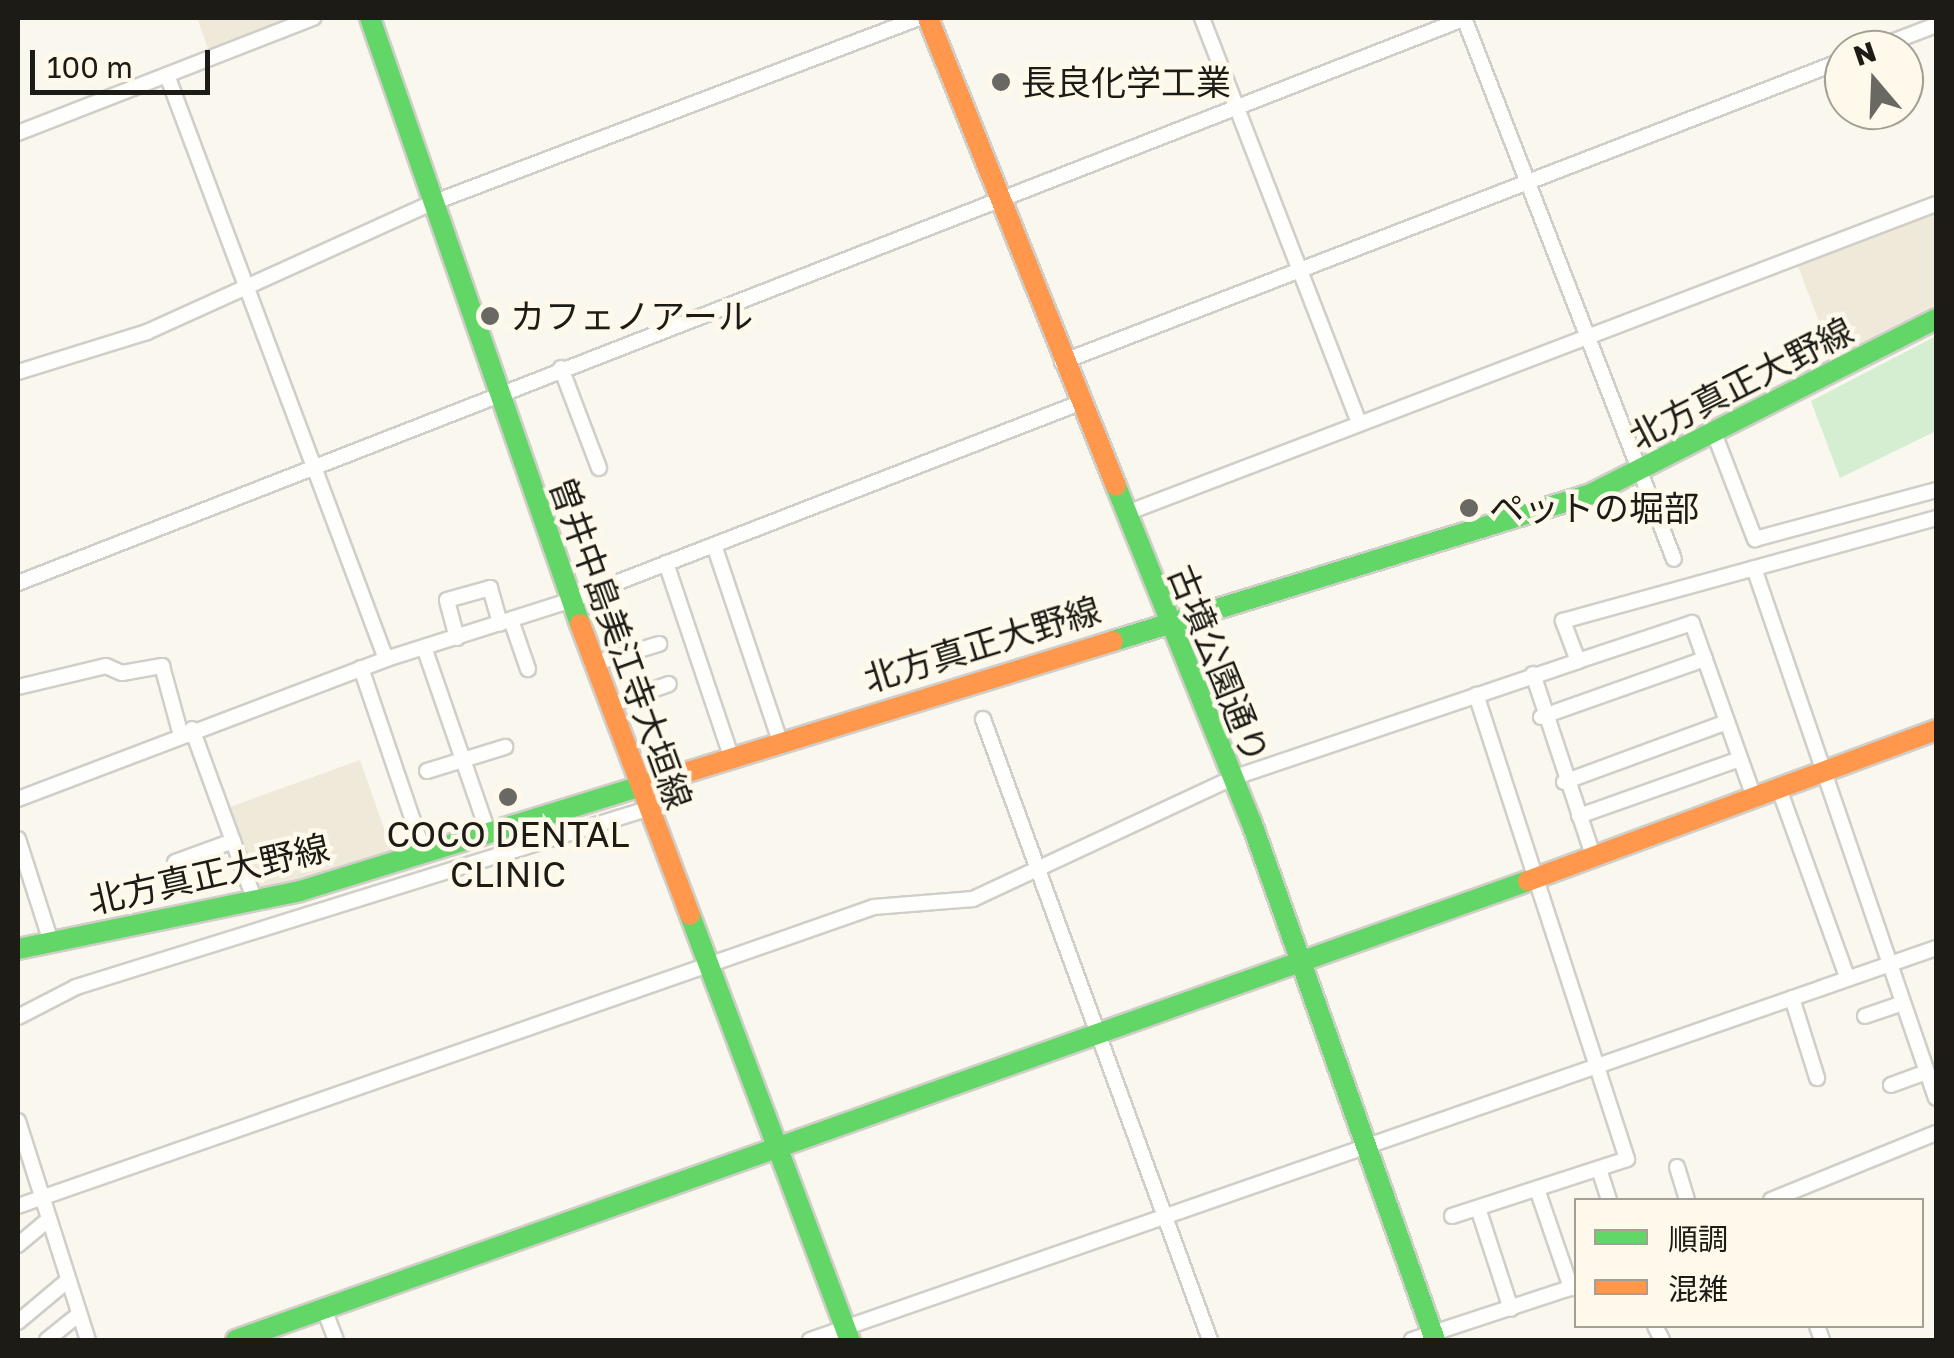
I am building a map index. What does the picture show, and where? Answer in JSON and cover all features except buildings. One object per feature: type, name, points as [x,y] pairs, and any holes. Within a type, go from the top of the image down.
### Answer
[{"type":"main road","name":"曽井中島美江寺大垣線","points":[[370,18],[492,392],[616,703],[701,964],[782,1146],[847,1334]]},
{"type":"main road","name":"古墳公園通り","points":[[928,18],[1077,404],[1302,963],[1426,1338]]},
{"type":"main road","name":"北方真正大野線","points":[[18,949],[255,900],[424,853],[1640,472],[1936,319]]},
{"type":"main road","points":[[236,1340],[782,1146],[1104,1037],[1539,880],[1753,794],[1936,730]]},
{"type":"street","points":[[18,133],[313,18]]},
{"type":"street","points":[[18,372],[147,332],[248,282],[428,205],[919,18]]},
{"type":"street","points":[[1202,18],[1359,422]]},
{"type":"street","points":[[18,583],[492,392],[1465,18],[1674,559]]},
{"type":"street","points":[[1061,362],[1824,68]]},
{"type":"street","points":[[166,75],[318,462],[386,659]]},
{"type":"street","points":[[1124,514],[1936,204]]},
{"type":"street","points":[[560,368],[599,468]]},
{"type":"street","points":[[18,799],[186,731],[386,659],[572,600],[1077,404]]},
{"type":"street","points":[[1714,433],[1755,538],[1936,490]]},
{"type":"street","points":[[1578,661],[1563,621],[1936,518]]},
{"type":"street","points":[[714,545],[780,741]]},
{"type":"street","points":[[666,563],[731,756]]},
{"type":"street","points":[[1754,568],[1936,1098]]},
{"type":"street","points":[[457,638],[448,600],[490,588],[528,669]]},
{"type":"street","points":[[18,1206],[701,964],[874,907],[974,900],[1230,779],[1692,623],[1753,794]]},
{"type":"street","points":[[599,662],[659,644]]},
{"type":"street","points":[[424,650],[488,832]]},
{"type":"street","points":[[1542,717],[1705,659]]},
{"type":"street","points":[[18,687],[106,666],[122,673],[162,666],[255,900]]},
{"type":"street","points":[[362,668],[424,853]]},
{"type":"street","points":[[1533,674],[1542,717],[1594,858]]},
{"type":"street","points":[[616,703],[669,684]]},
{"type":"street","points":[[1452,1216],[1628,1159],[1476,695]]},
{"type":"street","points":[[983,720],[1044,869],[1210,1340]]},
{"type":"street","points":[[1564,782],[1727,722]]},
{"type":"street","points":[[427,771],[505,746]]},
{"type":"street","points":[[1579,816],[1740,759]]},
{"type":"street","points":[[1778,786],[1848,980]]},
{"type":"street","points":[[18,1017],[76,987],[240,932],[650,808]]},
{"type":"street","points":[[18,839],[51,942]]},
{"type":"street","points":[[175,862],[234,841]]},
{"type":"street","points":[[810,1340],[847,1334],[1936,948]]},
{"type":"street","points":[[1792,998],[1817,1078]]},
{"type":"street","points":[[1865,1016],[1902,1003]]},
{"type":"street","points":[[1891,1085],[1927,1072]]},
{"type":"street","points":[[18,1121],[39,1198],[88,1340]]},
{"type":"street","points":[[1777,1198],[1936,1134]]},
{"type":"street","points":[[1677,1167],[1687,1198]]},
{"type":"street","points":[[1599,1169],[1608,1198]]},
{"type":"street","points":[[1426,1338],[1574,1287],[1537,1188]]},
{"type":"street","points":[[1478,1208],[1511,1309]]},
{"type":"street","points":[[18,1245],[47,1222]]},
{"type":"street","points":[[18,1322],[67,1280]]},
{"type":"street","points":[[324,1310],[336,1340]]},
{"type":"street","points":[[47,1340],[78,1314]]},
{"type":"shaded area","points":[[197,18],[290,18],[209,51]]},
{"type":"shaded area","points":[[1936,211],[1936,304],[1832,357],[1797,263]]},
{"type":"shaded area","points":[[360,760],[394,857],[255,893],[227,808]]},
{"type":"green space","points":[[1936,336],[1936,431],[1840,478],[1811,401]]},
{"type":"traffic: fast","points":[[370,18],[580,624]]},
{"type":"traffic: fast","points":[[1113,641],[1591,494],[1936,319]]},
{"type":"traffic: fast","points":[[1116,486],[1251,821],[1435,1340]]},
{"type":"traffic: fast","points":[[18,949],[300,891],[655,782]]},
{"type":"traffic: fast","points":[[236,1340],[1528,881]]},
{"type":"traffic: fast","points":[[690,915],[850,1340]]},
{"type":"traffic: slow","points":[[928,18],[1116,486]]},
{"type":"traffic: slow","points":[[580,624],[690,915]]},
{"type":"traffic: slow","points":[[655,782],[1113,641]]},
{"type":"traffic: slow","points":[[1528,881],[1936,730]]},
{"type":"place","name":"長良化学工業","points":[[1001,82]]},
{"type":"place","name":"カフェノアール","points":[[490,316]]},
{"type":"place","name":"ペットの堀部","points":[[1469,508]]},
{"type":"place","name":"COCO DENTAL CLINIC","points":[[508,797]]}]
